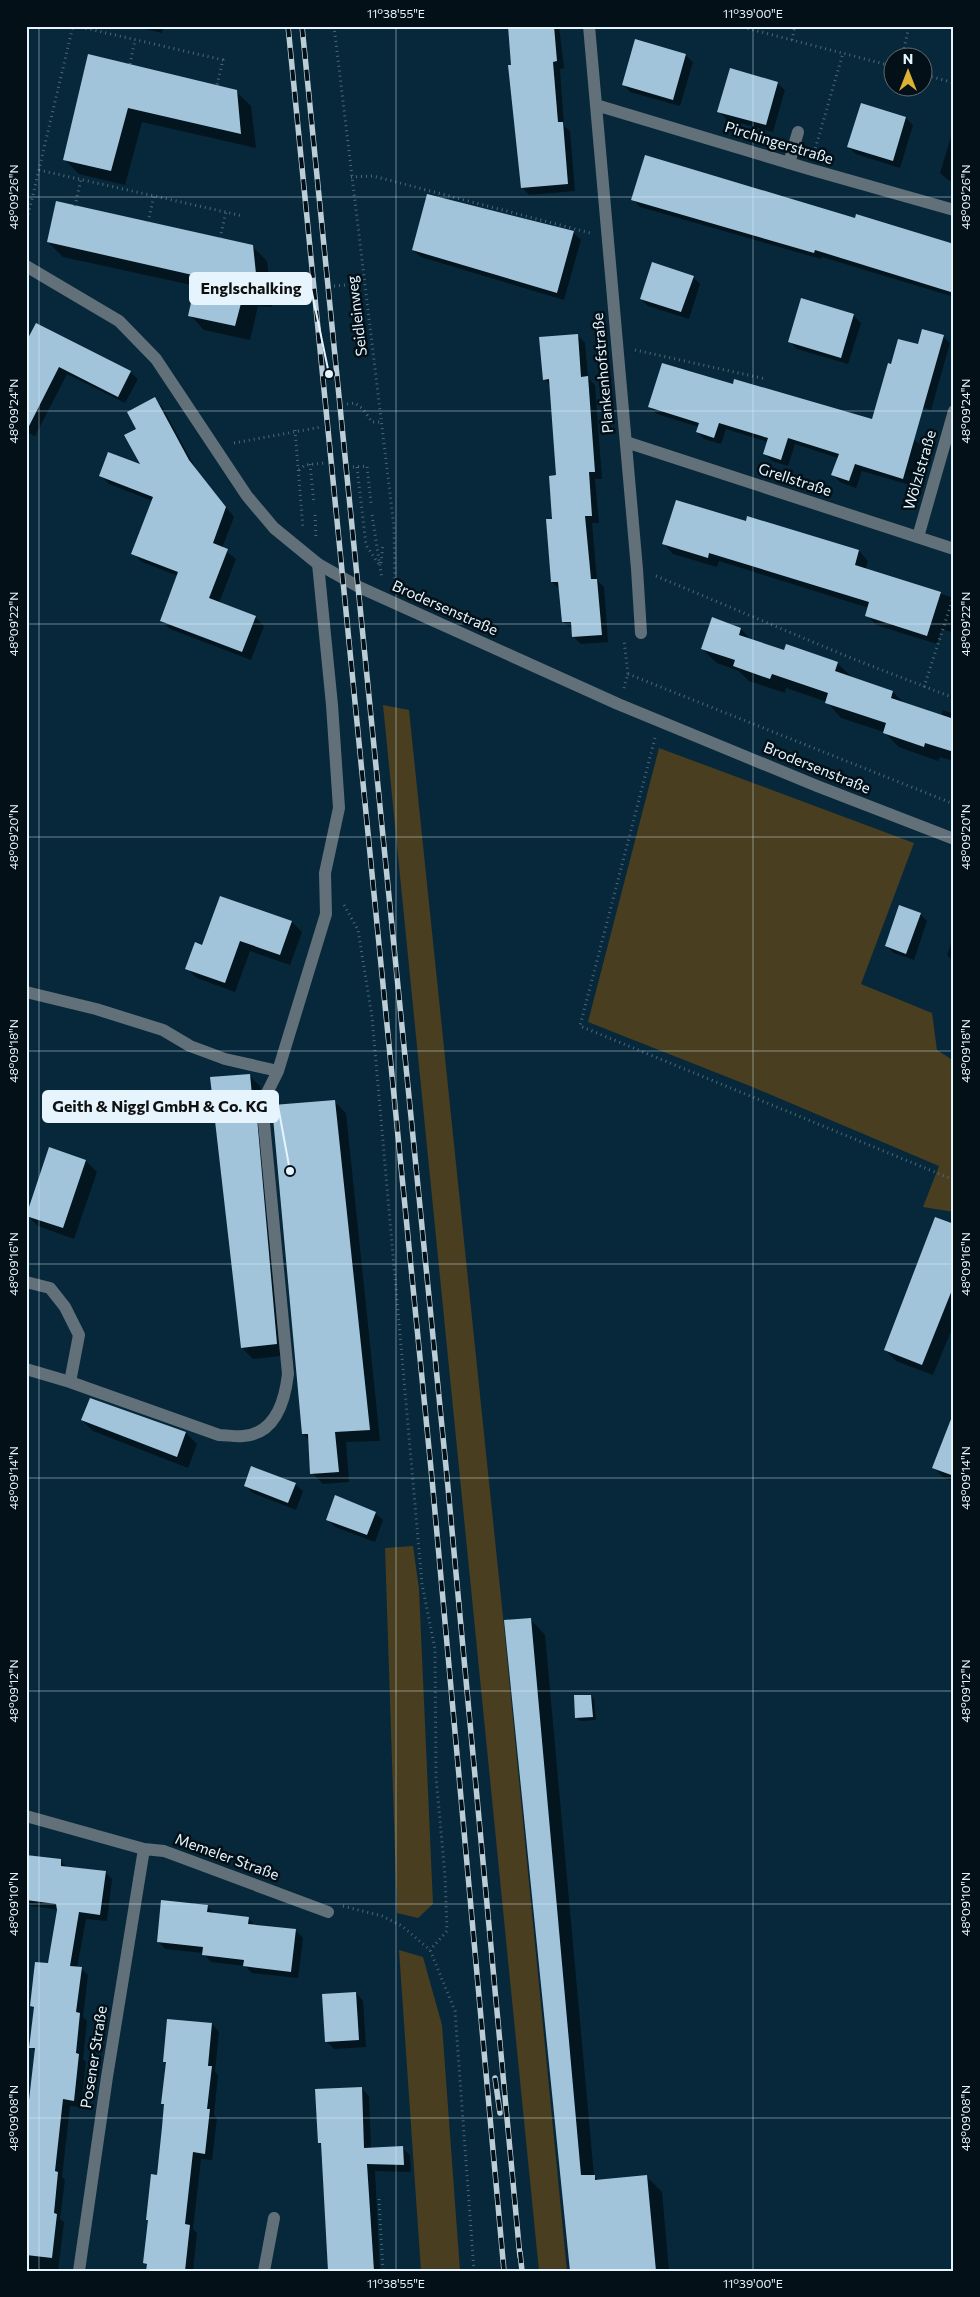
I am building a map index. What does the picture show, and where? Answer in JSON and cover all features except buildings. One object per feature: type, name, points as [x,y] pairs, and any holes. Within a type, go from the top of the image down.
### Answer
[{"type":"street","name":"Plankenhofstraße","points":[[589,26],[638,569],[641,633]]},
{"type":"street","name":"Pirchingerstraße","points":[[596,105],[954,210]]},
{"type":"street","points":[[789,163],[798,132]]},
{"type":"street","name":"Brodersenstraße","points":[[26,266],[118,321],[156,359],[246,496],[274,528],[318,564],[359,588],[397,603],[618,704],[817,786],[954,839]]},
{"type":"street","name":"Wölzlstraße","points":[[918,537],[954,411]]},
{"type":"street","name":"Grellstraße","points":[[626,442],[954,549]]},
{"type":"street","points":[[26,1369],[70,1382],[219,1435],[245,1436],[264,1428],[278,1414],[286,1396],[288,1374],[264,1123],[266,1099],[278,1072],[326,914],[326,873],[339,808],[332,705],[318,564]]},
{"type":"street","points":[[26,992],[96,1009],[163,1030],[190,1046],[226,1059],[278,1072]]},
{"type":"street","points":[[26,1282],[50,1288],[65,1307],[79,1335],[70,1382]]},
{"type":"street","name":"Memeler Straße","points":[[26,1816],[144,1849],[164,1850],[326,1911]]},
{"type":"street","name":"Posener Straße","points":[[80,2271],[107,2077],[144,1849]]},
{"type":"street","points":[[264,2271],[274,2218]]},
{"type":"path","points":[[26,224],[75,26],[223,60],[218,86]]},
{"type":"path","name":"Seidleinweg","points":[[334,26],[394,527],[397,603]]},
{"type":"path","points":[[738,26],[882,63]]},
{"type":"path","points":[[792,40],[795,26]]},
{"type":"path","points":[[904,48],[910,26]]},
{"type":"path","points":[[130,64],[135,40]]},
{"type":"path","points":[[809,169],[843,53]]},
{"type":"path","points":[[932,77],[954,83]]},
{"type":"path","points":[[39,170],[243,216]]},
{"type":"path","points":[[351,177],[373,176],[415,186],[607,238]]},
{"type":"path","points":[[75,206],[81,179]]},
{"type":"path","points":[[148,222],[154,196]]},
{"type":"path","points":[[220,238],[226,212]]},
{"type":"path","points":[[334,286],[364,283]]},
{"type":"path","points":[[617,346],[766,379]]},
{"type":"path","points":[[347,404],[355,403],[364,409],[372,422],[381,422]]},
{"type":"path","points":[[237,443],[321,426]]},
{"type":"path","points":[[295,430],[304,538]]},
{"type":"path","points":[[298,470],[305,465],[325,463]]},
{"type":"path","points":[[310,464],[314,504]]},
{"type":"path","points":[[371,503],[367,466],[355,467],[366,545],[380,566]]},
{"type":"path","points":[[372,514],[380,566]]},
{"type":"path","points":[[315,515],[317,545]]},
{"type":"path","points":[[380,566],[383,544]]},
{"type":"path","points":[[638,569],[954,698]]},
{"type":"path","points":[[924,687],[954,595]]},
{"type":"path","points":[[618,704],[628,674],[624,640],[641,633]]},
{"type":"path","points":[[628,674],[954,804]]},
{"type":"path","points":[[660,720],[580,1026],[954,1180]]},
{"type":"path","points":[[326,873],[358,930],[372,1017],[422,1584],[436,1649],[436,1777],[445,1875],[446,1931],[430,1950]]},
{"type":"path","points":[[326,1911],[328,1906],[340,1905],[382,1916],[402,1926],[430,1950],[455,2012],[474,2271]]},
{"type":"path","points":[[379,2199],[383,2271]]},
{"type":"shaded area","points":[[383,705],[409,710],[503,1617],[567,2271],[539,2271]]},
{"type":"shaded area","points":[[659,748],[914,843],[861,984],[932,1013],[937,1050],[954,1061],[954,1212],[923,1207],[939,1166],[750,1086],[588,1022]]},
{"type":"shaded area","points":[[413,1546],[419,1589],[433,1904],[418,1918],[397,1913],[385,1548]]},
{"type":"shaded area","points":[[399,1950],[423,1957],[442,2025],[460,2271],[421,2271]]},
{"type":"railway","points":[[288,26],[432,1479],[504,2271]]},
{"type":"railway","points":[[302,26],[447,1477],[520,2257]]},
{"type":"railway","points":[[495,2078],[500,2113]]},
{"type":"railway","points":[[520,2252],[522,2271]]},
{"type":"place","name":"Englschalking","points":[[329,374]]},
{"type":"place","name":"Geith & Niggl GmbH & Co. KG","points":[[290,1171]]}]
